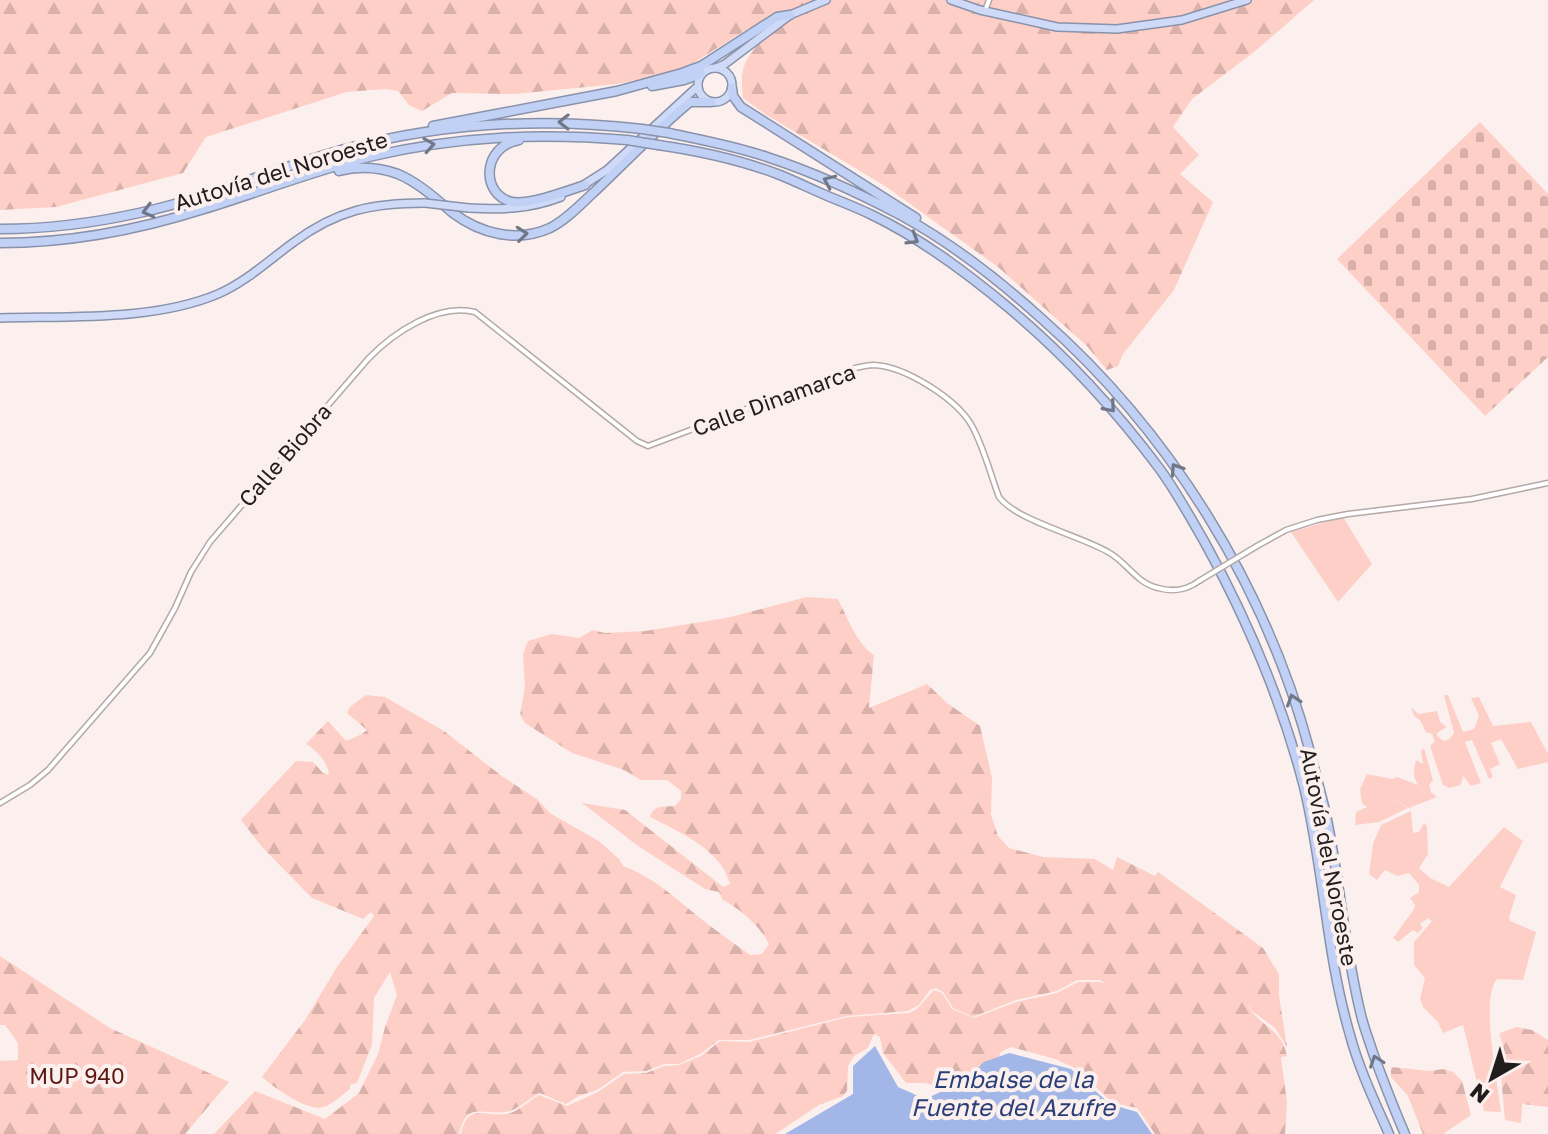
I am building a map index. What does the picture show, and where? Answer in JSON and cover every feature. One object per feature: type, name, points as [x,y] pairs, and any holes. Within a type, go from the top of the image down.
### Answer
[{"type":"highway","points":[[617,91],[701,66],[777,17],[826,0]]},
{"type":"highway","points":[[951,0],[1057,27],[1117,29],[1182,20],[1247,0]]},
{"type":"highway","points":[[234,184],[275,167],[361,140],[664,84],[701,74],[741,52],[790,15]]},
{"type":"highway","points":[[741,52],[734,62],[732,84],[733,96],[741,107],[962,249],[1008,283],[1054,329]]},
{"type":"highway","points":[[716,68],[724,71],[732,84]]},
{"type":"highway","points":[[0,318],[142,313],[196,302],[221,293],[248,277],[297,240],[335,217],[371,206],[425,203],[494,210],[531,207],[552,200],[585,185],[607,170],[697,87],[701,74]]},
{"type":"highway","points":[[673,111],[688,100],[724,100],[732,84]]},
{"type":"highway","points":[[697,87],[707,100]]},
{"type":"highway","points":[[203,210],[333,172],[372,168],[406,177],[460,218],[486,231],[506,236],[540,231],[552,227],[574,211],[690,102],[707,100]]},
{"type":"highway","name":"Autovía del Noroeste","points":[[0,229],[51,227],[128,215],[399,136],[459,127],[563,122],[669,133],[767,157],[879,204],[980,266],[1054,329],[1123,401],[1165,453],[1207,514],[1261,614],[1309,747],[1325,812],[1361,1017],[1390,1102],[1405,1134]]},
{"type":"highway","name":"Autovía del Noroeste","points":[[0,243],[94,236],[148,225],[343,164],[418,147],[468,139],[535,136],[626,142],[705,153],[740,162],[780,175],[874,216],[915,239],[982,285],[1036,331],[1122,421],[1160,470],[1232,592],[1281,710],[1304,788],[1333,963],[1350,1037],[1389,1134]]},
{"type":"highway","points":[[585,185],[549,197],[512,202],[500,195],[492,185],[490,165],[499,149],[518,140],[626,142]]},
{"type":"street","points":[[985,11],[989,0]]},
{"type":"street","name":"Calle Biobra","points":[[0,803],[30,785],[62,755],[150,653],[191,572],[210,542],[368,359],[392,337],[413,325],[446,312],[475,312],[637,441]]},
{"type":"street","name":"Calle Dinamarca","points":[[637,441],[648,446],[655,444],[799,387],[855,368],[884,366],[917,379],[961,412],[971,425],[1005,505],[1111,553],[1136,576],[1164,590],[1192,586],[1286,530],[1317,520],[1472,499],[1548,483]]},
{"type":"green space","points":[[0,0],[1314,0],[1254,52],[1192,99],[1173,127],[1199,155],[1180,174],[1213,202],[1174,290],[1123,354],[1118,366],[1107,370],[1086,345],[998,267],[885,186],[743,98],[744,68],[760,42],[749,28],[695,62],[665,74],[617,84],[515,94],[452,93],[422,111],[409,105],[398,91],[347,92],[206,137],[183,173],[56,207],[0,210]]},
{"type":"green space","points":[[1480,122],[1548,194],[1548,357],[1485,416],[1337,259]]},
{"type":"green space","points":[[1343,517],[1372,564],[1338,602],[1291,532]]},
{"type":"green space","points":[[807,597],[838,599],[858,638],[874,655],[869,708],[927,684],[947,703],[980,726],[992,778],[991,815],[998,836],[1009,848],[1043,857],[1095,859],[1113,870],[1117,857],[1155,876],[1158,872],[1263,948],[1279,974],[1287,1047],[1275,1028],[1246,1003],[1256,1017],[1280,1039],[1287,1056],[1281,1057],[1287,1102],[1285,1134],[1155,1134],[1137,1108],[1113,1103],[1075,1068],[1011,1047],[1001,1052],[991,1072],[979,1065],[973,1079],[949,1089],[925,1083],[906,1083],[883,1053],[880,1037],[874,1034],[868,1048],[854,1056],[848,1066],[847,1091],[843,1096],[819,1105],[775,1134],[461,1134],[464,1124],[473,1114],[510,1113],[539,1095],[567,1106],[598,1092],[624,1074],[646,1073],[664,1066],[679,1065],[701,1056],[720,1041],[749,1042],[848,1017],[909,1013],[917,1009],[934,990],[942,993],[952,1009],[974,1018],[1016,1002],[1057,993],[1078,982],[1105,983],[1100,980],[1077,980],[1057,991],[1016,1000],[973,1017],[953,1008],[943,992],[936,988],[908,1011],[847,1016],[749,1040],[719,1040],[679,1064],[664,1064],[646,1071],[623,1072],[597,1090],[566,1104],[539,1093],[509,1111],[471,1113],[462,1124],[459,1134],[214,1134],[255,1091],[325,1119],[359,1093],[378,1054],[397,995],[390,972],[374,998],[372,1045],[357,1083],[350,1085],[350,1089],[330,1104],[316,1108],[291,1098],[262,1077],[305,1020],[337,967],[374,916],[371,912],[363,919],[312,898],[262,847],[241,820],[296,761],[313,762],[329,775],[321,757],[306,744],[328,721],[346,741],[367,730],[347,713],[366,695],[385,697],[444,731],[537,799],[551,814],[599,841],[623,866],[655,882],[750,955],[762,954],[769,944],[766,938],[749,919],[723,900],[719,892],[705,889],[638,846],[582,803],[625,810],[723,887],[730,884],[718,861],[708,851],[650,817],[657,808],[675,806],[681,799],[681,791],[667,780],[641,780],[624,770],[572,753],[525,723],[520,715],[525,687],[523,654],[528,641],[552,634],[579,638],[593,630],[605,633],[645,631],[726,618]]},
{"type":"green space","points":[[1444,695],[1448,695],[1463,732],[1474,729],[1479,716],[1471,698],[1479,697],[1493,726],[1531,722],[1548,754],[1548,762],[1518,769],[1501,739],[1491,743],[1500,764],[1490,769],[1493,777],[1489,779],[1472,740],[1465,742],[1481,783],[1471,786],[1463,776],[1461,785],[1449,788],[1443,785],[1430,746],[1435,741],[1414,716],[1411,707],[1418,714],[1437,711],[1440,722],[1447,727],[1437,733],[1444,741],[1454,733]]},
{"type":"green space","points":[[1424,748],[1433,780],[1429,785],[1437,797],[1409,808],[1384,794],[1408,808],[1379,822],[1355,825],[1356,812],[1367,807],[1362,803],[1360,789],[1367,774],[1392,779],[1397,777],[1418,785],[1414,767],[1416,760],[1423,764],[1421,751]]},
{"type":"green space","points":[[1411,811],[1413,833],[1419,832],[1424,823],[1427,826],[1428,854],[1419,868],[1430,878],[1449,887],[1504,827],[1523,841],[1500,887],[1516,895],[1510,921],[1536,932],[1523,980],[1497,979],[1492,989],[1490,1022],[1501,1112],[1484,1111],[1463,1025],[1443,1033],[1420,999],[1425,978],[1414,965],[1414,942],[1434,919],[1431,921],[1428,918],[1420,924],[1423,928],[1418,933],[1413,930],[1398,942],[1393,938],[1414,909],[1410,898],[1419,892],[1419,885],[1409,873],[1398,876],[1385,870],[1377,880],[1369,874],[1373,844],[1381,825]]},
{"type":"green space","name":"MUP 940","points":[[0,956],[110,1028],[229,1082],[185,1134],[0,1134],[0,1061],[18,1060],[18,1043],[5,1025],[0,1025]]},
{"type":"green space","points":[[1517,1027],[1532,1030],[1548,1040],[1548,1107],[1522,1104],[1521,1123],[1505,1120],[1498,1043],[1500,1033]]},
{"type":"green space","points":[[1391,1067],[1453,1072],[1462,1081],[1471,1115],[1443,1134],[1423,1134],[1408,1096],[1391,1077]]},
{"type":"water","name":"Embalse de la Fuente del Azufre","points":[[875,1046],[898,1087],[925,1099],[960,1083],[984,1062],[1009,1053],[1071,1069],[1110,1104],[1137,1112],[1152,1134],[785,1134],[853,1094],[853,1066]]}]
